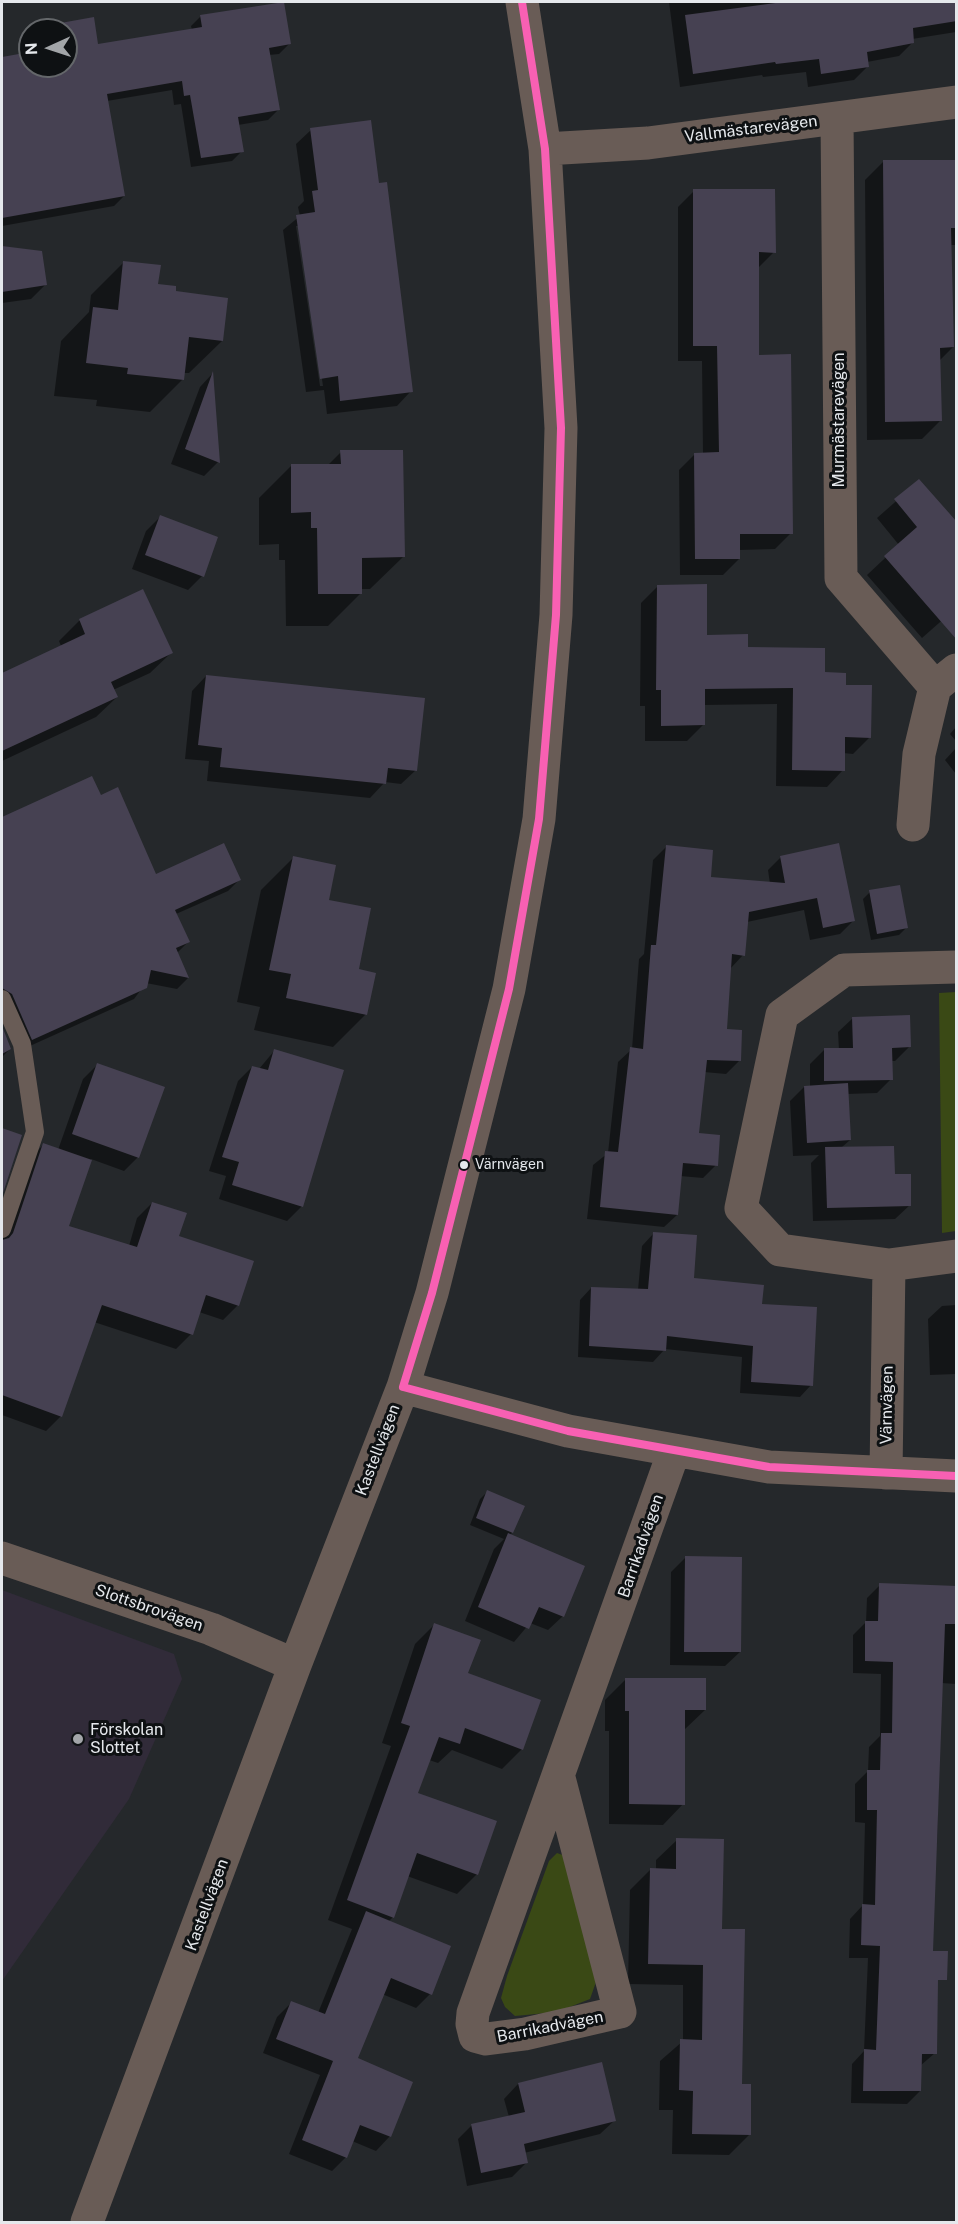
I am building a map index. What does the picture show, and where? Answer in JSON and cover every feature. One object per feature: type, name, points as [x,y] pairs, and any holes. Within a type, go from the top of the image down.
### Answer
[{"type":"street","name":"Kastellvägen","points":[[87,2223],[295,1665],[403,1387],[432,1293],[509,989],[539,819],[556,615],[561,428],[545,149],[522,2]]},
{"type":"street","name":"Vallmästarevägen","points":[[545,149],[648,143],[957,102]]},
{"type":"street","name":"Murmästarevägen","points":[[837,118],[841,578],[946,679],[919,754],[913,825]]},
{"type":"street","points":[[957,967],[844,970],[782,1015],[741,1208],[780,1250],[889,1265],[957,1256]]},
{"type":"street","name":"Värnvägen","points":[[886,1473],[889,1265]]},
{"type":"street","points":[[403,1387],[568,1431],[769,1467],[957,1476]]},
{"type":"street","name":"Barrikadvägen","points":[[559,1778],[620,2012],[525,2034],[486,2039],[475,2036],[472,2024],[473,2013],[559,1778],[674,1451]]},
{"type":"street","name":"Slottsbrovägen","points":[[2,1558],[211,1629],[295,1665]]},
{"type":"lane","points":[[2,999],[22,1044],[35,1132],[2,1229]]},
{"type":"shaded area","name":"Förskolan Slottet","points":[[2,1590],[174,1654],[182,1679],[129,1799],[2,1981]]},
{"type":"green space","points":[[956,992],[956,1231],[942,1233],[939,993]]},
{"type":"green space","points":[[557,1853],[568,1857],[596,1982],[590,1999],[557,2012],[515,2016],[505,2007],[501,1998],[549,1861]]},
{"type":"building","points":[[284,2],[291,44],[269,48],[280,110],[238,117],[244,152],[201,158],[190,95],[184,96],[182,81],[107,94],[125,196],[2,218],[2,57],[18,54],[18,78],[78,78],[78,20],[94,17],[98,44],[202,27],[200,15]]},
{"type":"building","points":[[783,2],[957,2],[957,21],[913,28],[914,43],[867,52],[869,67],[821,74],[819,59],[776,64],[775,62],[693,74],[685,15]]},
{"type":"building","points":[[371,120],[379,183],[387,182],[413,392],[340,401],[338,376],[320,379],[296,215],[315,212],[312,191],[318,190],[310,128]]},
{"type":"building","points":[[883,160],[957,160],[957,228],[951,228],[954,347],[940,348],[942,421],[885,422]]},
{"type":"building","points":[[693,189],[775,189],[776,253],[759,252],[759,355],[791,354],[793,534],[740,534],[740,559],[695,559],[694,453],[719,452],[717,346],[693,346]]},
{"type":"building","points":[[2,246],[42,251],[47,285],[2,292]]},
{"type":"building","points":[[123,261],[161,265],[158,284],[176,286],[176,291],[228,298],[223,341],[189,337],[184,380],[127,374],[128,368],[86,363],[93,307],[118,310]]},
{"type":"building","points":[[213,371],[220,463],[185,449]]},
{"type":"building","points":[[340,450],[403,450],[405,557],[362,558],[362,594],[318,594],[317,528],[311,528],[311,512],[291,513],[291,464],[341,464]]},
{"type":"building","points":[[919,479],[957,522],[957,640],[884,556],[917,527],[894,499]]},
{"type":"building","points":[[160,515],[218,537],[204,577],[145,555]]},
{"type":"building","points":[[707,584],[707,635],[748,634],[748,647],[825,648],[825,672],[846,673],[846,685],[872,685],[871,738],[845,737],[845,771],[792,770],[793,688],[705,689],[705,725],[661,726],[661,690],[656,690],[657,585]]},
{"type":"building","points":[[143,589],[173,653],[111,682],[118,697],[2,751],[2,673],[85,634],[79,619]]},
{"type":"building","points":[[206,675],[425,698],[417,771],[388,768],[386,784],[220,767],[222,748],[198,745]]},
{"type":"building","points":[[92,776],[101,795],[118,787],[156,874],[224,843],[241,880],[175,910],[190,942],[176,948],[189,978],[151,970],[147,988],[32,1040],[12,994],[2,988],[2,817]]},
{"type":"building","points":[[839,843],[855,921],[823,928],[817,898],[749,912],[745,956],[732,954],[727,1029],[742,1030],[741,1061],[707,1060],[699,1133],[720,1135],[718,1166],[683,1163],[678,1215],[600,1207],[605,1151],[618,1152],[630,1047],[643,1049],[651,945],[656,945],[666,845],[713,850],[711,877],[785,883],[780,856]]},
{"type":"building","points":[[293,856],[336,865],[329,900],[371,908],[359,969],[376,973],[367,1015],[286,998],[291,974],[269,970]]},
{"type":"building","points":[[900,885],[908,928],[877,934],[869,890]]},
{"type":"building","points":[[910,1015],[911,1047],[892,1048],[893,1080],[824,1081],[824,1048],[853,1048],[852,1017]]},
{"type":"building","points":[[2,1026],[11,1049],[2,1054]]},
{"type":"building","points":[[274,1049],[344,1070],[303,1207],[232,1185],[239,1162],[222,1157],[252,1066],[268,1070]]},
{"type":"building","points":[[97,1063],[165,1087],[139,1158],[72,1134]]},
{"type":"building","points":[[848,1083],[851,1140],[807,1143],[804,1086]]},
{"type":"building","points":[[2,1128],[22,1135],[2,1196]]},
{"type":"building","points":[[43,1143],[92,1160],[69,1226],[137,1247],[152,1202],[187,1213],[179,1236],[254,1261],[239,1306],[206,1295],[193,1335],[102,1305],[62,1417],[2,1395],[2,1240],[9,1238],[13,1233]]},
{"type":"building","points":[[894,1146],[895,1174],[911,1174],[911,1206],[827,1208],[825,1147]]},
{"type":"building","points":[[653,1232],[697,1235],[694,1278],[764,1285],[762,1304],[817,1307],[813,1386],[751,1382],[753,1346],[667,1336],[666,1351],[589,1346],[591,1287],[648,1289]]},
{"type":"building","points":[[487,1490],[525,1506],[513,1533],[476,1518]]},
{"type":"building","points":[[508,1533],[585,1566],[564,1617],[539,1607],[529,1629],[478,1607]]},
{"type":"building","points":[[685,1556],[742,1557],[741,1652],[684,1652]]},
{"type":"building","points":[[879,1583],[957,1586],[957,1624],[945,1624],[933,1951],[948,1951],[947,1980],[938,1980],[937,2054],[922,2054],[921,2091],[863,2091],[864,2049],[876,2050],[880,1946],[861,1945],[862,1904],[875,1905],[877,1810],[867,1810],[867,1770],[880,1770],[881,1733],[892,1733],[893,1662],[865,1661],[865,1621],[878,1621]]},
{"type":"building","points":[[434,1623],[481,1640],[468,1673],[541,1700],[523,1750],[465,1728],[460,1744],[439,1737],[418,1793],[497,1821],[478,1875],[417,1853],[394,1918],[347,1900],[410,1726],[401,1723]]},
{"type":"building","points":[[625,1678],[706,1678],[706,1710],[685,1710],[685,1805],[629,1804],[629,1711],[625,1711]]},
{"type":"building","points":[[676,1838],[724,1839],[722,1929],[745,1929],[742,2084],[751,2084],[751,2135],[692,2134],[693,2091],[679,2090],[680,2039],[702,2040],[703,1965],[648,1964],[650,1868],[676,1869]]},
{"type":"building","points":[[366,1911],[451,1946],[432,1995],[391,1978],[358,2058],[413,2082],[391,2137],[360,2125],[347,2158],[302,2140],[333,2061],[276,2039],[291,2001],[325,2014]]},
{"type":"building","points":[[602,2062],[616,2121],[524,2144],[528,2163],[481,2173],[471,2124],[525,2112],[518,2083]]},
{"type":"transit line","points":[[403,1387],[432,1293],[509,989],[539,819],[556,615],[561,428],[545,149],[522,2]]},
{"type":"transit line","points":[[403,1387],[568,1431],[769,1467],[956,1476]]},
{"type":"place","name":"Värnvägen","points":[[464,1165]]},
{"type":"place","name":"Förskolan Slottet","points":[[78,1739]]}]
